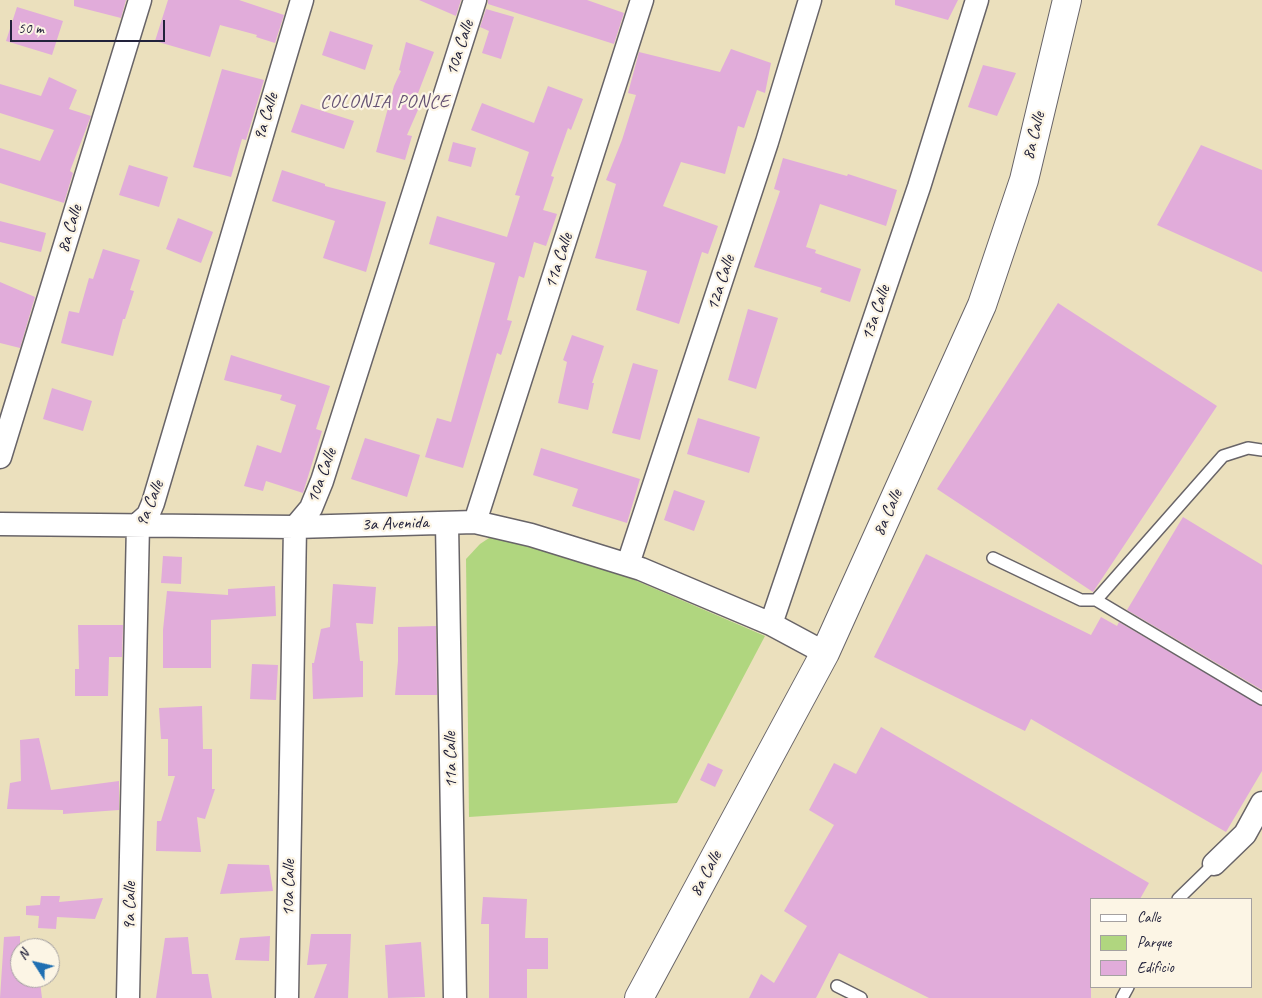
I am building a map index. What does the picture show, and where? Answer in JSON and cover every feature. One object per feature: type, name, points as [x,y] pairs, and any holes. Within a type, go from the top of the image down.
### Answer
[{"type":"street","name":"8a Calle","points":[[0,457],[140,0]]},
{"type":"street","name":"9a Calle","points":[[128,998],[138,524],[148,515],[153,503],[302,0]]},
{"type":"street","name":"10a Calle","points":[[287,998],[295,527],[311,508],[322,481],[476,0]]},
{"type":"street","name":"11a Calle","points":[[475,522],[642,0]]},
{"type":"street","name":"12a Calle","points":[[628,564],[767,142],[810,0]]},
{"type":"street","name":"13a Calle","points":[[771,624],[919,187],[977,0]]},
{"type":"street","name":"8a Calle","points":[[639,998],[825,653],[982,305],[1024,180],[1067,0]]},
{"type":"street","name":"3a Avenida","points":[[0,524],[295,527],[475,522],[531,535],[628,564],[771,624],[825,653]]},
{"type":"street","name":"11a Calle","points":[[447,523],[455,998]]},
{"type":"street","points":[[1214,864],[1245,834],[1262,803]]},
{"type":"lane","points":[[1096,600],[1223,456],[1248,448],[1262,450]]},
{"type":"lane","points":[[992,558],[1081,600],[1096,600],[1262,699]]},
{"type":"lane","points":[[1179,898],[1214,864]]},
{"type":"lane","points":[[837,986],[861,998]]},
{"type":"green space","points":[[495,534],[623,575],[765,636],[677,803],[469,817],[466,559],[480,544]]},
{"type":"building","points":[[74,0],[126,0],[121,18],[74,6]]},
{"type":"building","points":[[168,0],[239,0],[284,15],[275,43],[256,37],[257,35],[220,25],[210,57],[155,41]]},
{"type":"building","points":[[419,0],[461,0],[456,16]]},
{"type":"building","points":[[488,0],[587,0],[624,13],[614,44],[488,4]]},
{"type":"building","points":[[895,0],[958,0],[948,20],[895,5]]},
{"type":"building","points":[[17,7],[63,21],[52,55],[6,41]]},
{"type":"building","points":[[486,9],[514,17],[501,59],[482,53],[489,31],[480,27]]},
{"type":"building","points":[[330,31],[373,45],[365,70],[322,55]]},
{"type":"building","points":[[406,42],[434,52],[415,101],[421,103],[407,135],[412,136],[405,160],[376,152],[394,86],[401,71],[399,70]]},
{"type":"building","points":[[731,49],[771,63],[765,93],[757,90],[744,128],[738,126],[725,174],[681,162],[663,206],[718,226],[708,254],[702,252],[679,324],[636,310],[647,271],[595,258],[616,184],[606,180],[622,140],[636,95],[628,93],[639,52],[720,72]]},
{"type":"building","points":[[983,65],[1016,73],[997,116],[968,107]]},
{"type":"building","points":[[222,69],[264,80],[246,140],[242,139],[231,177],[193,167]]},
{"type":"building","points":[[49,77],[77,90],[69,109],[91,116],[70,171],[73,173],[64,203],[0,183],[0,148],[40,161],[54,130],[0,113],[0,84],[41,96]]},
{"type":"building","points":[[548,86],[583,99],[571,130],[568,128],[551,176],[554,177],[543,210],[557,214],[546,246],[534,242],[524,278],[519,276],[507,320],[512,321],[501,355],[497,353],[463,468],[425,457],[437,418],[451,422],[495,263],[429,244],[437,216],[507,237],[520,196],[515,195],[529,152],[471,130],[482,103],[534,123]]},
{"type":"building","points":[[301,104],[354,121],[344,149],[291,132]]},
{"type":"building","points":[[453,142],[476,148],[471,167],[448,161]]},
{"type":"building","points":[[1201,145],[1262,170],[1262,272],[1157,225]]},
{"type":"building","points":[[783,158],[847,176],[848,174],[897,190],[886,226],[820,204],[806,247],[816,250],[815,253],[861,269],[850,302],[820,292],[822,288],[754,267],[780,191],[774,189]]},
{"type":"building","points":[[129,165],[168,177],[159,207],[119,195]]},
{"type":"building","points":[[282,170],[325,184],[325,186],[386,202],[366,272],[323,258],[335,221],[272,201]]},
{"type":"building","points":[[178,218],[213,232],[201,263],[166,249]]},
{"type":"building","points":[[0,221],[46,233],[41,252],[0,242]]},
{"type":"building","points":[[103,249],[140,260],[130,290],[134,291],[125,319],[123,319],[113,356],[61,343],[69,311],[79,313],[89,278],[93,279]]},
{"type":"building","points":[[0,282],[35,297],[20,348],[0,343]]},
{"type":"building","points":[[1058,303],[1217,406],[1093,592],[937,489]]},
{"type":"building","points":[[748,309],[778,318],[756,389],[728,380]]},
{"type":"building","points":[[572,335],[604,346],[592,383],[594,383],[588,410],[558,403],[567,362],[563,360]]},
{"type":"building","points":[[231,355],[330,386],[316,429],[322,431],[303,493],[266,481],[263,491],[244,486],[257,445],[281,453],[296,405],[280,400],[282,395],[224,380]]},
{"type":"building","points":[[633,363],[658,370],[640,440],[612,433]]},
{"type":"building","points":[[52,388],[92,401],[83,431],[43,419]]},
{"type":"building","points":[[698,418],[760,437],[749,473],[687,454]]},
{"type":"building","points":[[365,438],[420,455],[407,497],[351,479]]},
{"type":"building","points":[[541,448],[640,479],[627,523],[572,506],[578,489],[533,475]]},
{"type":"building","points":[[674,490],[705,501],[694,531],[664,520]]},
{"type":"building","points":[[1183,517],[1262,565],[1262,690],[1127,610]]},
{"type":"building","points":[[926,554],[1091,635],[1101,617],[1117,626],[1119,622],[1262,706],[1262,771],[1226,832],[1031,719],[1025,731],[874,657]]},
{"type":"building","points":[[163,556],[182,557],[181,584],[161,583]]},
{"type":"building","points":[[333,584],[376,587],[373,624],[356,623],[360,661],[363,661],[363,697],[313,699],[312,663],[314,663],[321,629],[330,627]]},
{"type":"building","points":[[275,586],[276,616],[211,620],[211,668],[163,668],[163,630],[167,591],[228,595],[228,589]]},
{"type":"building","points":[[78,625],[123,625],[122,657],[109,657],[108,696],[75,696],[75,669],[79,669]]},
{"type":"building","points":[[436,626],[437,695],[395,695],[398,627]]},
{"type":"building","points":[[252,664],[278,665],[276,700],[250,699]]},
{"type":"building","points":[[202,706],[203,749],[212,749],[212,789],[215,789],[205,819],[197,817],[201,852],[156,851],[157,821],[161,821],[175,776],[168,776],[168,739],[161,739],[159,708]]},
{"type":"building","points":[[881,727],[1149,883],[1141,898],[1090,898],[1091,998],[929,998],[839,953],[816,998],[749,998],[761,974],[774,983],[807,926],[784,911],[834,825],[809,810],[834,763],[856,774]]},
{"type":"building","points":[[39,738],[51,790],[119,781],[119,810],[63,814],[63,810],[7,809],[10,783],[21,781],[20,740]]},
{"type":"building","points":[[708,763],[723,770],[715,787],[700,780]]},
{"type":"building","points":[[228,864],[269,865],[273,891],[220,894]]},
{"type":"building","points":[[41,896],[60,896],[59,902],[103,898],[95,919],[57,917],[56,929],[38,928],[39,916],[26,915],[26,906],[40,905]]},
{"type":"building","points":[[483,897],[527,899],[525,938],[548,938],[548,969],[527,969],[527,998],[489,998],[489,924],[481,924]]},
{"type":"building","points":[[311,934],[351,934],[348,998],[314,998],[327,964],[307,965]]},
{"type":"building","points":[[20,936],[20,938],[10,938],[10,988],[41,988],[42,998],[0,998],[4,937]]},
{"type":"building","points":[[270,936],[269,961],[235,960],[240,938]]},
{"type":"building","points":[[188,937],[192,974],[208,974],[212,998],[156,998],[165,938]]},
{"type":"building","points":[[421,942],[425,997],[388,998],[385,945]]},
{"type":"district","name":"COLONIA PONCE","points":[[385,102]]}]
